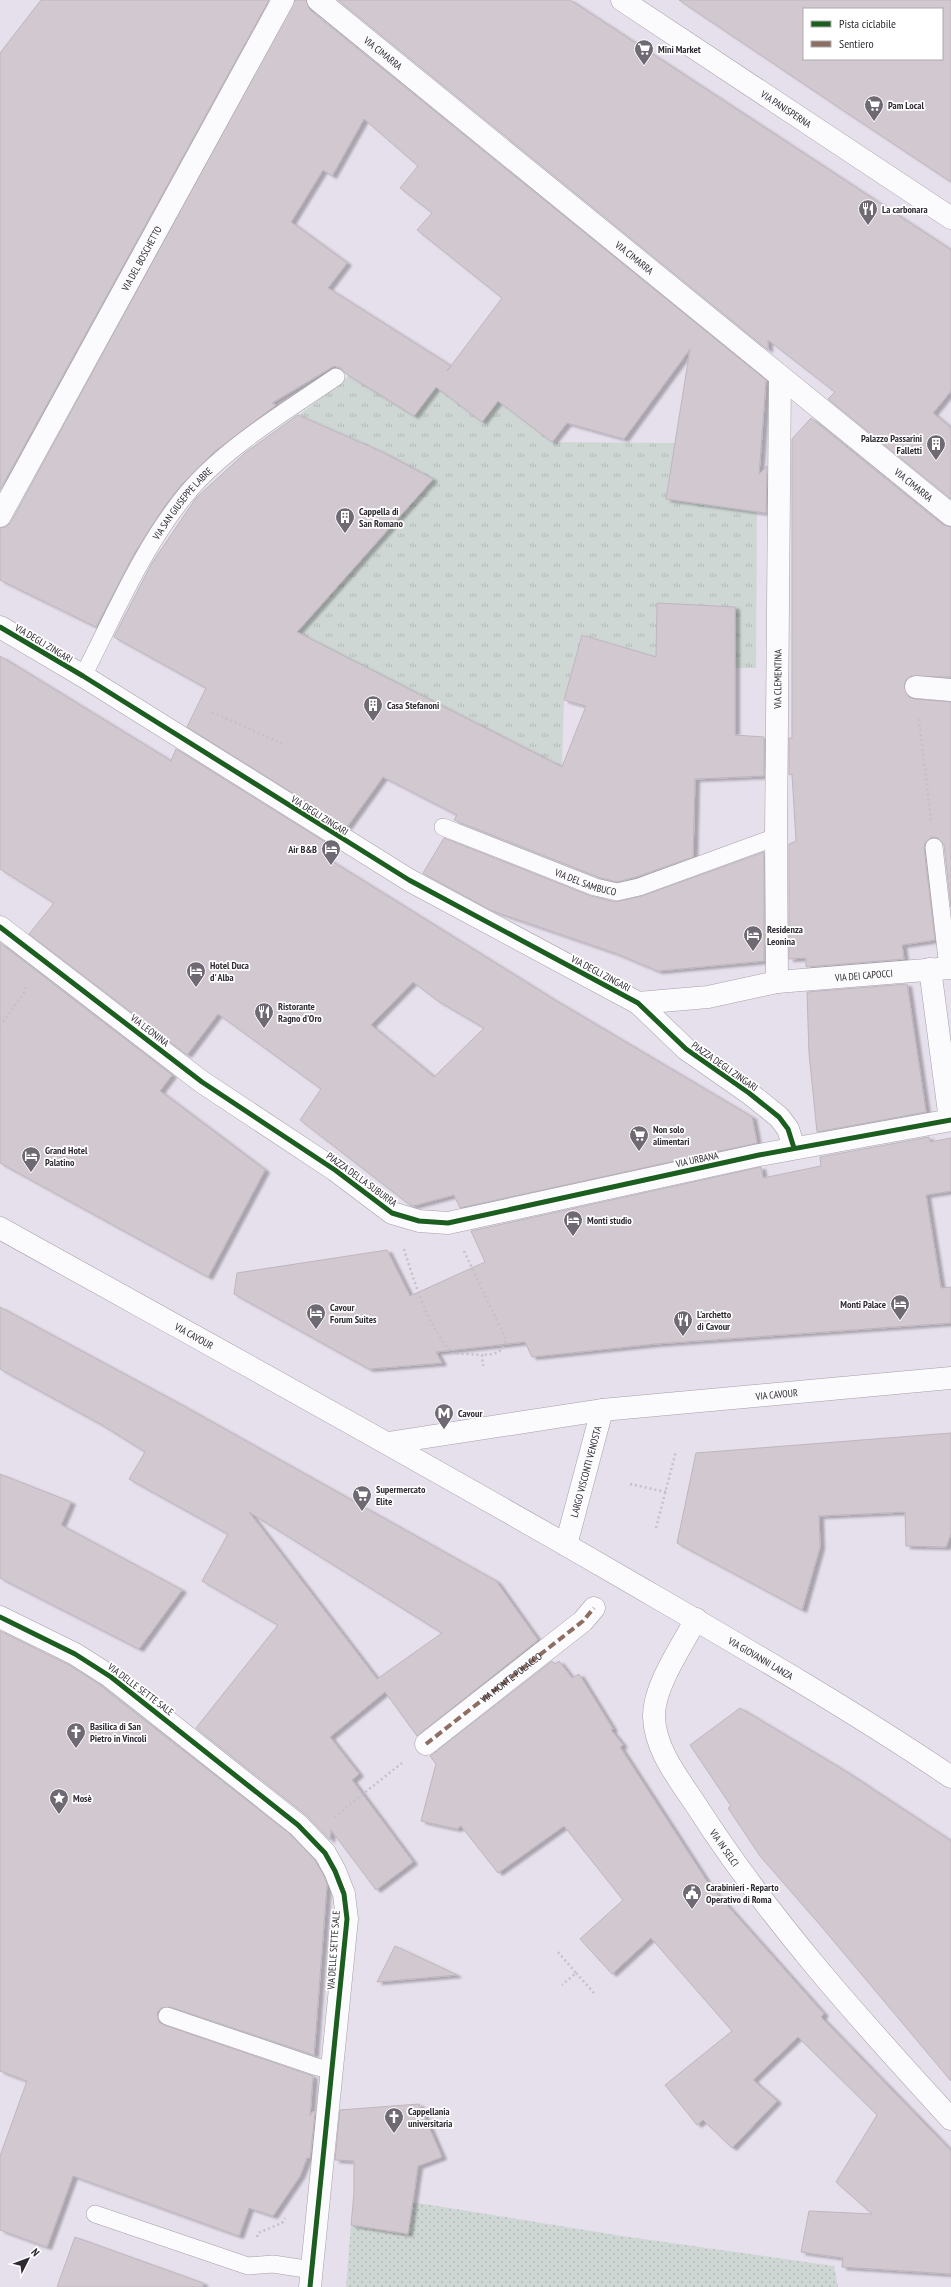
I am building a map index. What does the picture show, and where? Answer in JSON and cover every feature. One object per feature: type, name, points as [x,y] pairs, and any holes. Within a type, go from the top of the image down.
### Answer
[{"type":"street","name":"VIA DEL BOSCHETTO","points":[[0,516],[283,0]]},
{"type":"street","name":"VIA CIMARRA","points":[[318,0],[951,516]]},
{"type":"street","name":"VIA PANISPERNA","points":[[622,0],[951,218]]},
{"type":"street","name":"VIA CLEMENTINA","points":[[777,982],[776,837],[780,376]]},
{"type":"street","name":"VIA DEGLI ZINGARI","points":[[0,627],[83,676],[409,880],[638,1003]]},
{"type":"street","points":[[916,687],[951,690]]},
{"type":"street","name":"VIA LEONINA","points":[[0,927],[202,1082],[293,1143]]},
{"type":"street","points":[[943,968],[950,1120]]},
{"type":"street","name":"VIA DEI CAPOCCI","points":[[777,982],[943,968]]},
{"type":"street","points":[[638,1003],[708,997],[777,982]]},
{"type":"street","name":"PIAZZA DEGLI ZINGARI","points":[[638,1003],[686,1049],[749,1093],[779,1117],[788,1129],[794,1148]]},
{"type":"street","name":"VIA URBANA","points":[[448,1223],[794,1148],[950,1120]]},
{"type":"street","name":"PIAZZA DELLA SUBURRA","points":[[293,1143],[335,1170],[392,1213],[420,1221],[448,1223]]},
{"type":"street","name":"VIA CAVOUR","points":[[0,1228],[388,1443]]},
{"type":"street","name":"VIA CAVOUR","points":[[602,1410],[951,1378]]},
{"type":"street","name":"LARGO VISCONTI VENOSTA","points":[[388,1443],[602,1410],[566,1545]]},
{"type":"street","points":[[388,1443],[566,1545]]},
{"type":"street","name":"VIA GIOVANNI LANZA","points":[[566,1545],[696,1619],[867,1722],[951,1777]]},
{"type":"street","name":"VIA MONTE POLACCO","points":[[426,1744],[583,1621],[594,1608]]},
{"type":"street","name":"VIA DELLE SETTE SALE","points":[[0,1617],[75,1654],[130,1690],[298,1825],[325,1853],[340,1884],[347,1919],[311,2278]]},
{"type":"street","name":"VIA IN SELCI","points":[[696,1619],[664,1679],[658,1699],[654,1716],[655,1725],[663,1752],[711,1829],[750,1885],[858,2016],[951,2120]]},
{"type":"lane","name":"VIA SAN GIUSEPPE LABRE","points":[[83,676],[149,548],[188,492],[213,468],[249,438],[336,376]]},
{"type":"lane","name":"VIA DEL SAMBUCO","points":[[443,827],[595,886],[617,892],[639,887],[776,837]]},
{"type":"lane","points":[[934,847],[943,968]]},
{"type":"lane","points":[[167,2016],[317,2067],[332,2070]]},
{"type":"lane","points":[[95,2214],[248,2266],[273,2264],[311,2278]]},
{"type":"path","points":[[916,687],[934,847]]},
{"type":"path","points":[[212,712],[285,745]]},
{"type":"path","points":[[0,1026],[24,993]]},
{"type":"path","points":[[392,1213],[418,1292],[442,1342],[452,1353],[482,1355],[496,1354],[501,1351],[506,1340],[473,1268]]},
{"type":"path","points":[[482,1355],[483,1366]]},
{"type":"path","points":[[656,1528],[676,1451]]},
{"type":"path","points":[[630,1484],[666,1492]]},
{"type":"path","points":[[329,1820],[395,1769]]},
{"type":"path","points":[[558,1952],[594,1993]]},
{"type":"path","points":[[562,1985],[576,1973]]},
{"type":"path","points":[[248,2266],[258,2233],[282,2223],[285,2216]]},
{"type":"green space","points":[[349,376],[370,389],[375,382],[417,413],[436,387],[482,422],[498,401],[552,442],[675,443],[666,499],[757,512],[756,668],[735,668],[735,607],[655,712],[596,700],[613,644],[582,635],[564,700],[562,767],[297,632],[432,479],[380,451],[299,415]]},
{"type":"green space","points":[[412,2202],[622,2236],[834,2266],[838,2287],[346,2287],[351,2225]]},
{"type":"building","points":[[41,0],[269,0],[0,490],[0,53]]},
{"type":"building","points":[[295,0],[306,0],[310,10],[766,380],[759,474],[767,466],[766,513],[666,499],[690,349],[624,439],[567,423],[552,442],[498,401],[482,422],[436,387],[414,416],[345,373],[341,368],[334,366],[272,403],[276,405],[214,452],[181,485],[164,507],[135,552],[96,627],[0,580],[0,528],[6,527],[11,522]],"holes":[[[364,119],[418,166],[400,188],[432,213],[417,230],[502,298],[451,366],[328,288],[347,263],[291,222],[323,170],[332,176]]]},
{"type":"building","points":[[338,0],[570,0],[951,250],[951,391],[933,413],[951,428],[951,499],[828,399],[835,392],[768,340],[768,350]]},
{"type":"building","points":[[679,0],[951,0],[951,182],[844,111]]},
{"type":"building","points":[[298,415],[380,451],[433,479],[297,632],[562,767],[586,706],[564,700],[582,635],[656,657],[657,603],[735,607],[735,735],[764,737],[764,776],[695,779],[693,857],[617,882],[598,877],[454,820],[457,815],[383,777],[347,827],[187,727],[206,688],[114,637],[152,563],[196,498],[245,453]]},
{"type":"building","points":[[811,418],[943,525],[951,527],[951,677],[911,676],[906,680],[904,686],[909,697],[915,699],[951,702],[951,907],[944,845],[938,838],[932,837],[925,843],[924,848],[935,940],[902,945],[904,959],[806,967],[806,958],[789,959],[789,844],[796,841],[792,774],[789,775],[789,738],[792,738],[792,439]]},
{"type":"building","points":[[0,656],[171,761],[176,749],[333,847],[325,857],[553,999],[752,1117],[757,1143],[460,1208],[454,1195],[413,1206],[410,1205],[300,1120],[321,1089],[218,1014],[187,1055],[29,934],[54,903],[0,869]],"holes":[[[413,982],[438,1001],[484,1028],[434,1077],[371,1025]]]},
{"type":"building","points":[[444,838],[591,896],[615,902],[642,896],[764,852],[764,961],[658,971],[615,953],[490,910],[423,873]]},
{"type":"building","points":[[0,943],[172,1075],[160,1091],[265,1170],[208,1277],[0,1163]]},
{"type":"building","points":[[907,984],[926,1112],[817,1132],[809,1053],[807,992]]},
{"type":"building","points":[[929,1137],[930,1142],[951,1138],[951,1191],[926,1195],[941,1288],[951,1287],[951,1323],[655,1344],[532,1357],[525,1342],[436,1352],[442,1363],[369,1369],[234,1294],[237,1273],[387,1250],[410,1296],[485,1262],[471,1231],[761,1167],[763,1178],[821,1166],[820,1157]]},
{"type":"building","points":[[0,1307],[180,1404],[496,1581],[538,1640],[417,1736],[385,1692],[330,1737],[359,1774],[352,1780],[413,1862],[376,1890],[331,1830],[330,1840],[306,1815],[196,1728],[278,1625],[202,1581],[228,1534],[129,1479],[145,1452],[102,1425],[0,1369]],"holes":[[[249,1512],[442,1633],[377,1679]]]},
{"type":"building","points":[[951,1433],[951,1534],[946,1547],[906,1546],[905,1512],[819,1516],[820,1547],[802,1610],[677,1543],[696,1453]]},
{"type":"building","points":[[0,1474],[71,1502],[61,1525],[182,1590],[139,1649],[0,1578]]},
{"type":"building","points":[[0,1631],[69,1665],[97,1683],[290,1834],[315,1860],[324,1876],[327,1884],[314,2055],[170,2007],[161,2008],[157,2013],[159,2022],[164,2025],[313,2076],[310,2116],[312,2112],[315,2112],[310,2158],[307,2158],[300,2176],[273,2216],[249,2208],[239,2236],[73,2176],[47,2247],[0,2230],[0,2156],[27,2081],[0,2071]]},
{"type":"building","points":[[552,1661],[555,1664],[559,1661],[572,1678],[579,1674],[613,1729],[611,1730],[623,1745],[620,1747],[710,1886],[824,2014],[821,2017],[951,2151],[951,2274],[842,2267],[843,2258],[801,2252],[809,2211],[872,2214],[836,2182],[877,2115],[798,2037],[753,2080],[777,2101],[732,2148],[703,2120],[697,2125],[665,2085],[732,2031],[651,1938],[612,1974],[580,1939],[623,1900],[564,1826],[498,1873],[461,1826],[457,1829],[421,1821],[436,1764],[430,1756]]},
{"type":"building","points":[[740,1708],[845,1771],[951,1841],[951,2081],[821,1926],[760,1856],[728,1808],[731,1806],[690,1745]]},
{"type":"building","points":[[395,1946],[457,1975],[377,1982]]},
{"type":"building","points":[[419,2104],[442,2157],[418,2166],[408,2234],[351,2225],[354,2193],[354,2161],[335,2160],[340,2110]]},
{"type":"building","points":[[75,2237],[203,2283],[203,2287],[57,2287]]},
{"type":"marked path","points":[[426,1744],[583,1621],[594,1608]]},
{"type":"cycle path","points":[[0,627],[83,676],[409,880],[638,1003],[686,1049],[749,1093],[779,1117],[788,1129],[794,1148]]},
{"type":"cycle path","points":[[0,927],[202,1082],[335,1170],[392,1213],[419,1221],[448,1223],[759,1155],[951,1120]]},
{"type":"cycle path","points":[[0,1617],[75,1654],[111,1677],[298,1825],[325,1853],[335,1871],[344,1894],[347,1919],[310,2287]]},
{"type":"place","name":"Mini Market","points":[[644,66]]},
{"type":"place","name":"Pam Local","points":[[874,122]]},
{"type":"place","name":"La carbonara","points":[[868,226]]},
{"type":"place","name":"Palazzo Passarini Falletti","points":[[936,461]]},
{"type":"place","name":"Cappella di San Romano","points":[[345,534]]},
{"type":"place","name":"Casa Stefanoni","points":[[373,722]]},
{"type":"place","name":"Air B&B","points":[[331,866]]},
{"type":"place","name":"Residenza Leonina","points":[[753,952]]},
{"type":"place","name":"Hotel Duca d' Alba","points":[[196,988]]},
{"type":"place","name":"Ristorante Ragno d'Oro","points":[[264,1029]]},
{"type":"place","name":"Non solo alimentari","points":[[639,1152]]},
{"type":"place","name":"Grand Hotel Palatino","points":[[31,1173]]},
{"type":"place","name":"Monti studio","points":[[573,1237]]},
{"type":"place","name":"Monti Palace","points":[[900,1321]]},
{"type":"place","name":"Cavour Forum Suites","points":[[316,1330]]},
{"type":"place","name":"L'archetto di Cavour","points":[[683,1337]]},
{"type":"place","name":"Cavour","points":[[444,1430]]},
{"type":"place","name":"Supermercato Elite","points":[[362,1512]]},
{"type":"place","name":"Basilica di San Pietro in Vincoli","points":[[76,1749]]},
{"type":"place","name":"Mosè","points":[[59,1815]]},
{"type":"place","name":"Carabinieri - Reparto Operativo di Roma","points":[[692,1910]]},
{"type":"place","name":"Cappellania universitaria","points":[[394,2134]]}]
